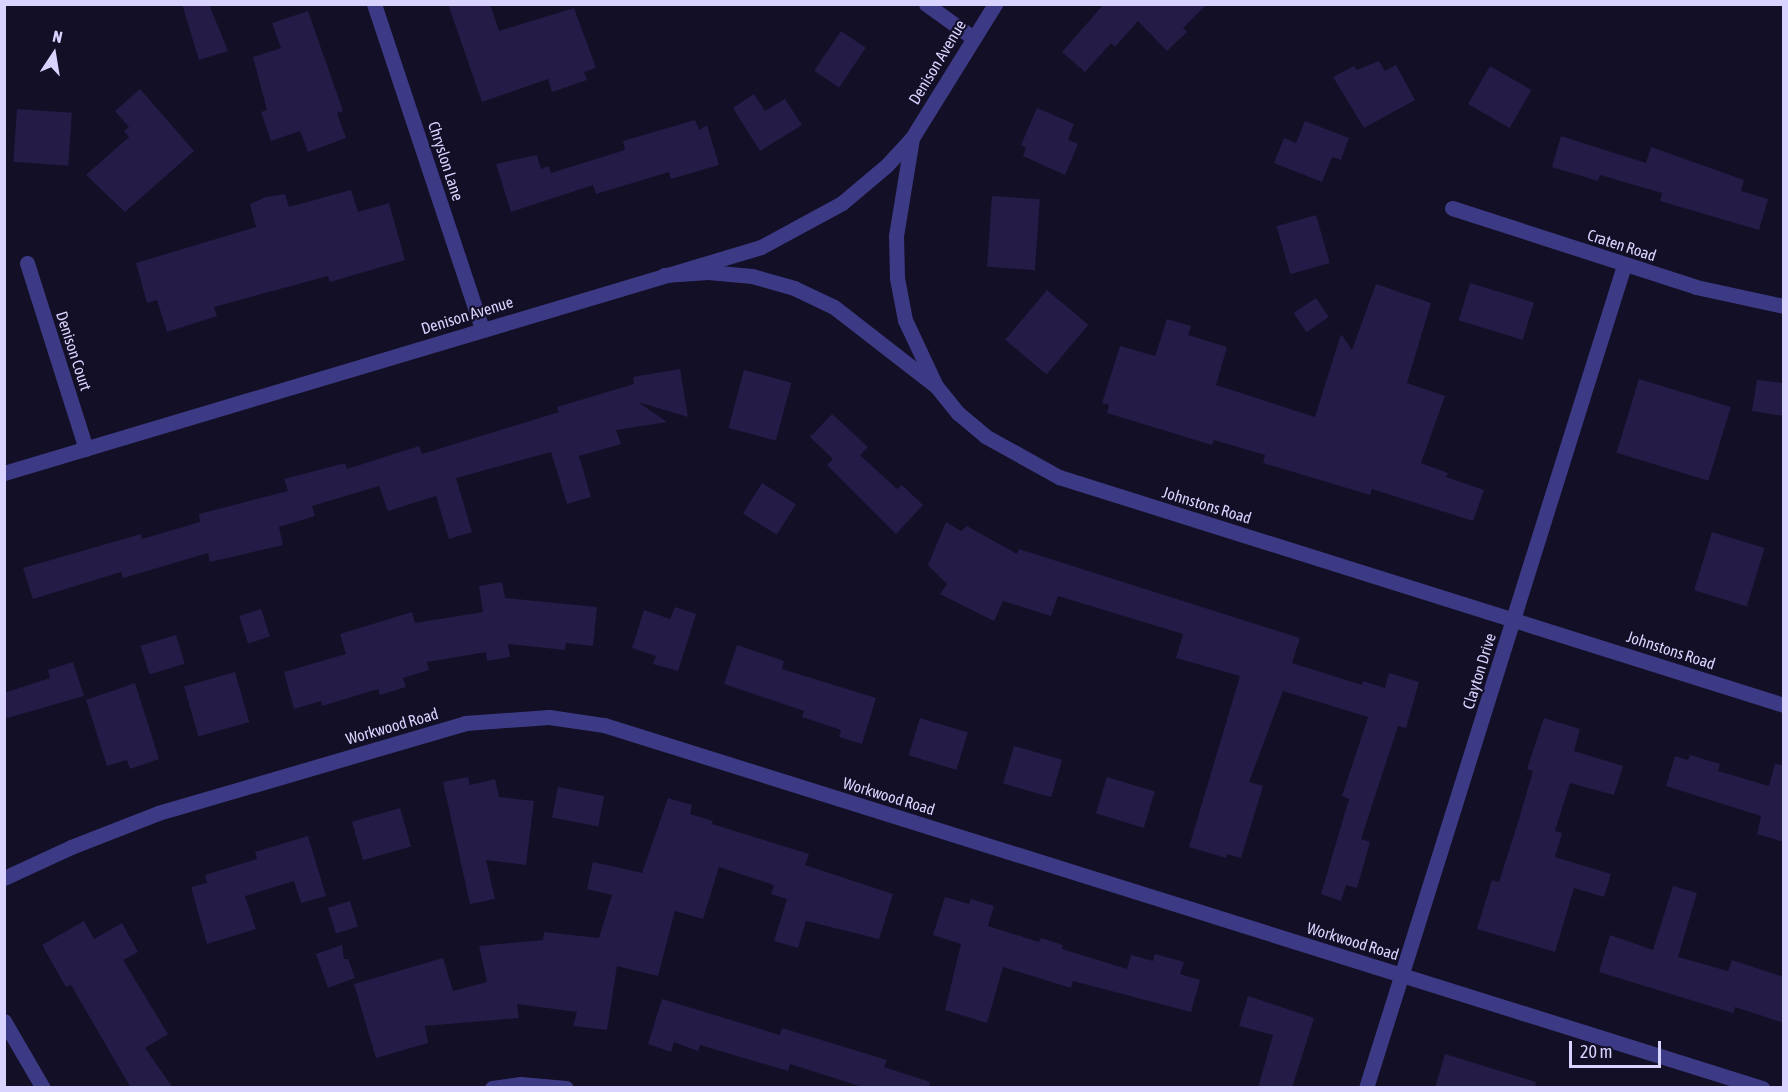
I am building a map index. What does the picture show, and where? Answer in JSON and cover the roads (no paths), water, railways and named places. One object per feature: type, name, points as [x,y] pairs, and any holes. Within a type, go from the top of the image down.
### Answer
[{"type":"street","name":"Chryslon Lane","points":[[374,4],[482,329]]},
{"type":"street","points":[[926,4],[972,37]]},
{"type":"street","name":"Denison Avenue","points":[[4,473],[761,247],[803,227],[878,174],[912,138],[972,37],[995,4]]},
{"type":"street","name":"Denison Avenue","points":[[912,138],[897,236],[897,278],[905,320],[920,360],[936,386]]},
{"type":"street","name":"Craten Road","points":[[1452,208],[1696,287],[1784,306]]},
{"type":"street","name":"Denison Court","points":[[27,263],[86,449]]},
{"type":"street","name":"Clayton Drive","points":[[1366,1088],[1403,976],[1624,265]]},
{"type":"street","name":"Johnstons Road","points":[[664,275],[708,272],[752,276],[794,288],[834,307],[936,386],[958,413],[985,436],[1059,477],[1784,705]]},
{"type":"street","name":"Workwood Road","points":[[4,878],[71,847],[158,813],[465,723],[549,717],[604,725],[1762,1088]]},
{"type":"street","points":[[4,1021],[43,1088]]},
{"type":"street","points":[[492,1088],[566,1088]]}]
